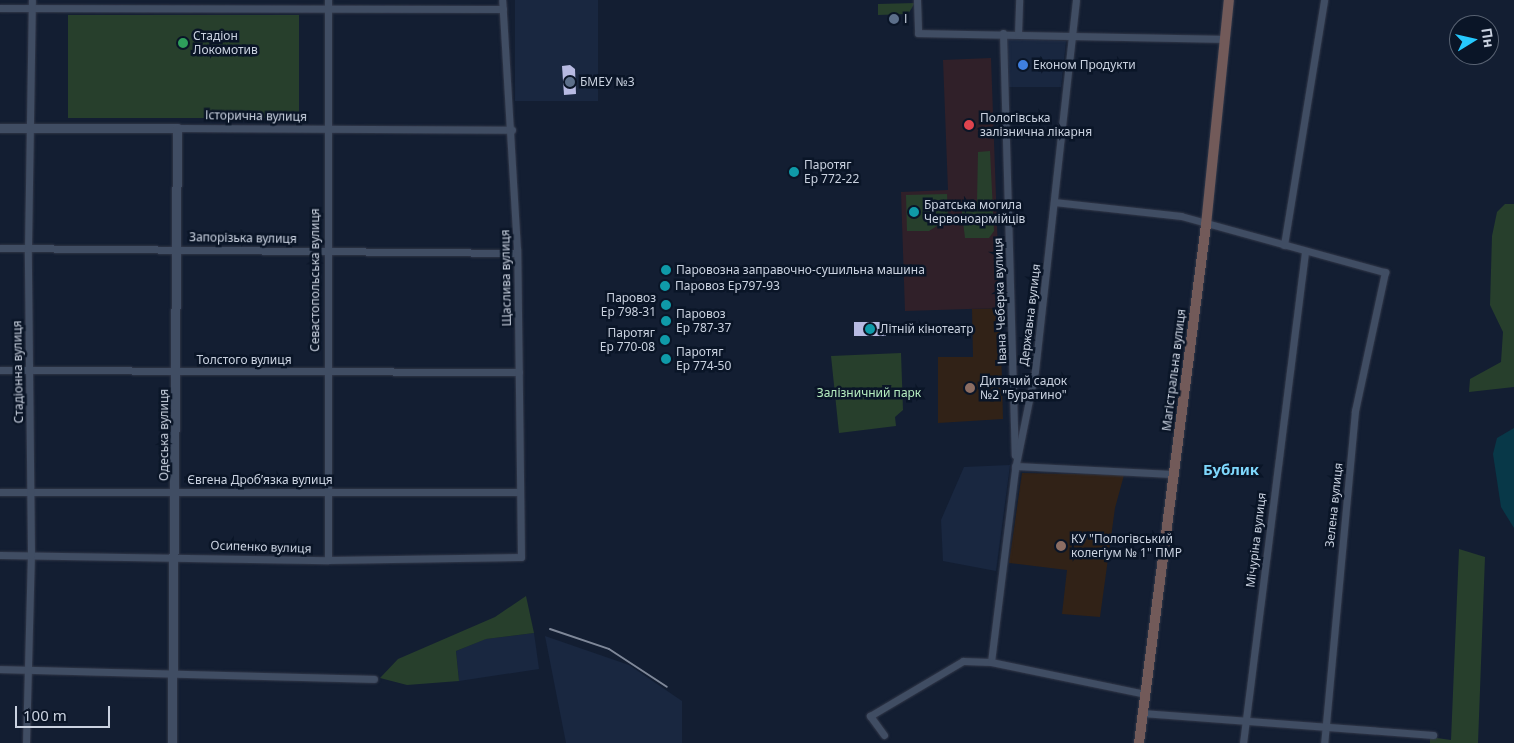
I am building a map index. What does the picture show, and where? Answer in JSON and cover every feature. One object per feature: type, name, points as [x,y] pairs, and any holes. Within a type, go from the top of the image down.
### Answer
[{"type":"main road","name":"Магістральна вулиця","points":[[1138,743],[1206,225],[1229,0]]},
{"type":"street","name":"Стадіонна вулиця","points":[[26,743],[31,555],[28,249],[32,128],[32,0]]},
{"type":"street","name":"Севастопольська вулиця","points":[[328,0],[326,129],[328,560]]},
{"type":"street","name":"Щаслива вулиця","points":[[502,0],[512,130],[517,253],[521,557]]},
{"type":"street","points":[[917,0],[918,33],[1003,33],[1225,39]]},
{"type":"street","points":[[1018,34],[1019,0]]},
{"type":"street","name":"Державна вулиця","points":[[991,662],[1015,468],[1034,378],[1076,0]]},
{"type":"street","points":[[1284,245],[1324,0]]},
{"type":"street","points":[[0,8],[178,3],[328,8],[502,9]]},
{"type":"street","name":"Івана Чеберка вулиця","points":[[1003,33],[1015,468]]},
{"type":"street","name":"Історична вулиця","points":[[0,128],[512,130]]},
{"type":"street","name":"Одеська вулиця","points":[[172,743],[177,491],[177,128]]},
{"type":"street","points":[[1054,202],[1181,216],[1206,225],[1305,250]]},
{"type":"street","name":"Запорізька вулиця","points":[[0,248],[177,248],[517,253]]},
{"type":"street","name":"Зелена вулиця","points":[[1305,250],[1385,272],[1355,411],[1324,743]]},
{"type":"street","name":"Мічуріна вулиця","points":[[1243,743],[1305,250]]},
{"type":"street","name":"Толстого вулиця","points":[[0,370],[519,372]]},
{"type":"street","points":[[1015,468],[1173,474]]},
{"type":"street","name":"Євгена Дроб’язка вулиця","points":[[0,492],[520,492]]},
{"type":"street","name":"Осипенко вулиця","points":[[0,555],[176,556],[328,560],[521,557]]},
{"type":"street","points":[[884,735],[870,716],[953,663],[991,662],[1145,694]]},
{"type":"street","points":[[0,669],[374,679]]},
{"type":"street","points":[[1142,713],[1433,735]]},
{"type":"shaded area","points":[[515,0],[598,0],[598,101],[515,101]]},
{"type":"shaded area","points":[[1007,39],[1066,41],[1061,87],[1009,87]]},
{"type":"shaded area","name":"Пологівська залізнична лікарня","points":[[991,58],[1000,308],[905,311],[901,192],[948,190],[943,60]]},
{"type":"shaded area","name":"Дитячий садок №2 \"Буратино\"","points":[[1000,308],[1003,419],[938,423],[938,357],[973,357],[972,309]]},
{"type":"shaded area","points":[[1514,428],[1514,528],[1501,507],[1493,454],[1497,438]]},
{"type":"shaded area","points":[[1010,465],[996,571],[943,561],[941,520],[964,467]]},
{"type":"shaded area","name":"КУ \"Пологівський колегіум № 1\" ПМР","points":[[1022,473],[1124,475],[1115,508],[1100,617],[1062,614],[1067,570],[1009,563]]},
{"type":"shaded area","points":[[534,633],[539,669],[459,681],[456,651],[485,639]]},
{"type":"shaded area","points":[[545,636],[629,665],[682,701],[682,743],[566,743]]},
{"type":"green space","points":[[915,3],[908,14],[878,15],[878,4]]},
{"type":"green space","name":"Стадіон Локомотив","points":[[68,15],[299,15],[299,118],[68,118]]},
{"type":"green space","points":[[990,151],[994,231],[989,238],[965,238],[961,205],[977,202],[978,152]]},
{"type":"green space","points":[[947,194],[948,219],[929,231],[907,231],[906,195]]},
{"type":"green space","points":[[1505,204],[1514,204],[1514,387],[1469,392],[1470,379],[1501,362],[1503,332],[1490,305],[1492,236],[1497,212]]},
{"type":"green space","name":"Залізничний парк","points":[[901,353],[903,410],[895,417],[896,426],[839,433],[831,356]]},
{"type":"green space","points":[[1459,549],[1485,557],[1478,743],[1430,743],[1430,737],[1451,740]]},
{"type":"green space","points":[[526,596],[534,633],[486,639],[456,651],[459,681],[407,685],[380,678],[398,659],[495,617]]},
{"type":"building","name":"БМЕУ №3","points":[[570,65],[575,69],[576,94],[564,95],[562,66]]},
{"type":"building","name":"Літній кінотеатр","points":[[854,322],[886,322],[886,336],[854,336]]},
{"type":"railway","points":[[550,629],[609,649],[667,687]]},
{"type":"place","name":"І","points":[[894,19]]},
{"type":"place","name":"Стадіон Локомотив","points":[[183,43]]},
{"type":"place","name":"Економ Продукти","points":[[1023,65]]},
{"type":"place","name":"БМЕУ №3","points":[[570,82]]},
{"type":"place","name":"Пологівська залізнична лікарня","points":[[969,125]]},
{"type":"place","name":"Паротяг Ер 772-22","points":[[794,172]]},
{"type":"place","name":"Братська могила Червоноармійців","points":[[914,212]]},
{"type":"place","name":"Паровозна заправочно-сушильна машина","points":[[666,270]]},
{"type":"place","name":"Паровоз Ер797-93","points":[[665,286]]},
{"type":"place","name":"Паровоз Ер 798-31","points":[[666,305]]},
{"type":"place","name":"Паровоз Ер 787-37","points":[[666,321]]},
{"type":"place","name":"Літній кінотеатр","points":[[870,329]]},
{"type":"place","name":"Паротяг Ер 770-08","points":[[665,340]]},
{"type":"place","name":"Паротяг Ер 774-50","points":[[666,359]]},
{"type":"place","name":"Дитячий садок №2 \"Буратино\"","points":[[970,388]]},
{"type":"place","name":"КУ \"Пологівський колегіум № 1\" ПМР","points":[[1061,546]]},
{"type":"district","name":"Бублик","points":[[1231,470]]}]
